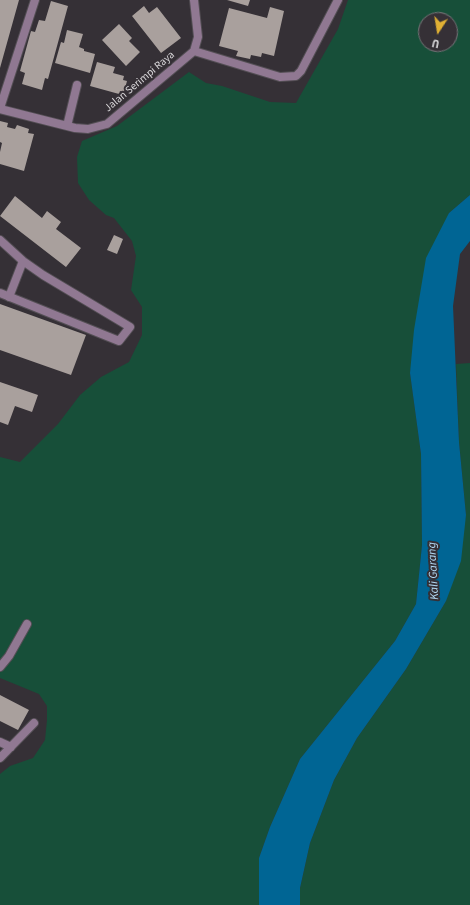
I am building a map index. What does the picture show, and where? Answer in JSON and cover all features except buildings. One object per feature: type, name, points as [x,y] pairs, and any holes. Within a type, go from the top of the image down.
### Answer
[{"type":"street","points":[[0,108],[36,0]]},
{"type":"street","points":[[194,0],[198,37],[194,51],[280,77],[296,76],[301,71],[338,0]]},
{"type":"street","name":"Jalan Serimpi Raya","points":[[0,108],[67,126],[88,129],[107,124],[194,51]]},
{"type":"street","points":[[67,126],[77,85]]},
{"type":"street","points":[[0,240],[23,261],[130,328],[119,341],[0,293]]},
{"type":"street","points":[[9,297],[23,261]]},
{"type":"street","points":[[0,667],[9,656],[27,624]]},
{"type":"street","points":[[0,758],[34,723]]},
{"type":"street","points":[[0,742],[11,747]]},
{"type":"green space","points":[[348,0],[470,0],[470,195],[449,213],[410,373],[421,454],[422,545],[416,604],[395,641],[300,759],[270,827],[259,858],[259,905],[0,905],[0,774],[10,766],[33,758],[45,740],[47,706],[39,694],[0,678],[0,457],[20,462],[58,424],[80,395],[101,377],[129,362],[142,335],[142,307],[131,290],[136,256],[132,241],[114,218],[106,215],[89,200],[78,183],[77,157],[82,141],[117,126],[189,72],[206,83],[222,86],[270,102],[296,103],[338,29]]},
{"type":"green space","points":[[470,363],[470,905],[300,905],[300,888],[310,843],[334,780],[357,738],[406,669],[446,601],[466,515],[459,442],[456,364]]},
{"type":"water","name":"Kali Garang","points":[[470,195],[470,241],[460,254],[453,306],[459,442],[466,515],[461,561],[446,601],[406,669],[357,738],[334,780],[310,843],[300,888],[300,905],[259,905],[259,858],[270,827],[300,759],[395,641],[416,604],[422,545],[421,454],[410,373],[414,330],[426,258],[449,213]]}]
